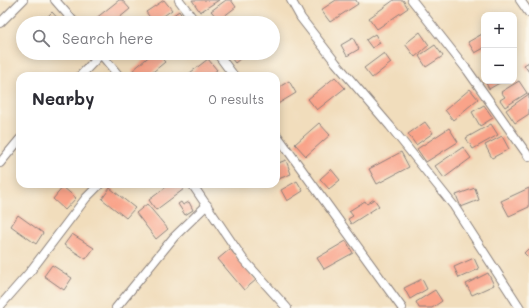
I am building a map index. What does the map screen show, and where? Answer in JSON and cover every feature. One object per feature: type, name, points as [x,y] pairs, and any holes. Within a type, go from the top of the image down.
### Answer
[{"type":"street","points":[[0,23],[23,0]]},
{"type":"street","points":[[55,0],[69,16]]},
{"type":"street","points":[[179,0],[191,16]]},
{"type":"street","points":[[291,0],[300,18],[454,206],[520,308]]},
{"type":"street","points":[[412,0],[468,71],[529,157]]},
{"type":"street","points":[[520,0],[529,13]]},
{"type":"street","points":[[84,72],[95,60]]},
{"type":"street","points":[[106,60],[116,72]]},
{"type":"street","points":[[222,60],[231,72]]},
{"type":"street","points":[[280,140],[402,308]]},
{"type":"street","points":[[0,163],[16,144]]},
{"type":"street","points":[[0,306],[29,273],[86,198],[96,188]]},
{"type":"street","points":[[195,188],[243,259],[287,308]]},
{"type":"street","points":[[116,308],[174,237],[207,205]]},
{"type":"building","points":[[119,0],[122,0],[130,9],[122,16],[99,16]]},
{"type":"building","points":[[164,0],[172,10],[164,16],[149,16],[146,12]]},
{"type":"building","points":[[192,0],[219,0],[200,12]]},
{"type":"building","points":[[226,0],[231,0],[236,7],[224,16],[215,16],[211,11]]},
{"type":"building","points":[[336,0],[356,0],[358,4],[330,22],[321,10]]},
{"type":"building","points":[[394,0],[403,0],[408,8],[377,29],[369,18]]},
{"type":"building","points":[[179,11],[182,16],[172,16]]},
{"type":"building","points":[[52,12],[56,16],[48,16]]},
{"type":"building","points":[[420,32],[429,45],[415,57],[405,44]]},
{"type":"building","points":[[375,34],[380,43],[372,48],[366,40]]},
{"type":"building","points":[[481,35],[481,50],[475,53],[468,42]]},
{"type":"building","points":[[353,38],[359,49],[347,56],[341,45]]},
{"type":"building","points":[[435,45],[443,56],[426,67],[419,56]]},
{"type":"building","points":[[384,53],[391,63],[372,78],[364,68]]},
{"type":"building","points":[[145,60],[163,60],[165,62],[153,72],[132,71]]},
{"type":"building","points":[[207,60],[209,60],[217,70],[214,72],[191,72]]},
{"type":"building","points":[[529,62],[529,72],[524,65]]},
{"type":"building","points":[[335,77],[345,88],[317,110],[308,99]]},
{"type":"building","points":[[289,81],[296,93],[280,103],[280,87]]},
{"type":"building","points":[[519,81],[527,93],[505,107],[500,100],[505,97],[501,92],[514,84],[517,84]]},
{"type":"building","points":[[486,84],[498,84],[489,89]]},
{"type":"building","points":[[470,89],[478,99],[453,120],[445,110]]},
{"type":"building","points":[[529,94],[529,114],[515,123],[506,110]]},
{"type":"building","points":[[484,105],[493,118],[480,126],[472,112]]},
{"type":"building","points":[[425,122],[433,133],[416,145],[408,134]]},
{"type":"building","points":[[319,123],[330,135],[306,156],[295,144]]},
{"type":"building","points":[[491,124],[498,135],[473,149],[466,138]]},
{"type":"building","points":[[449,128],[458,142],[426,162],[417,149]]},
{"type":"building","points":[[502,136],[509,149],[492,158],[485,145]]},
{"type":"building","points":[[463,147],[471,158],[444,178],[435,166]]},
{"type":"building","points":[[401,152],[409,167],[377,184],[369,169]]},
{"type":"building","points":[[286,160],[291,174],[280,178],[280,162]]},
{"type":"building","points":[[331,169],[340,180],[329,189],[320,179]]},
{"type":"building","points":[[297,181],[303,191],[287,201],[281,190]]},
{"type":"building","points":[[62,188],[76,198],[65,210],[53,199]]},
{"type":"building","points":[[110,188],[135,208],[126,218],[102,199]]},
{"type":"building","points":[[165,188],[184,189],[156,210],[149,200]]},
{"type":"building","points":[[475,188],[479,200],[461,207],[456,195]]},
{"type":"building","points":[[529,188],[529,207],[509,216],[501,201]]},
{"type":"building","points":[[374,199],[379,206],[351,224],[348,219],[353,216],[349,211],[365,201],[367,204]]},
{"type":"building","points":[[181,202],[183,205],[189,202],[193,210],[185,215],[178,204]]},
{"type":"building","points":[[147,204],[168,229],[156,239],[136,213]]},
{"type":"building","points":[[18,215],[43,233],[36,244],[11,226]]},
{"type":"building","points":[[72,234],[94,248],[86,259],[64,245]]},
{"type":"building","points":[[346,241],[353,253],[324,269],[317,258]]},
{"type":"building","points":[[529,248],[529,258],[524,253]]},
{"type":"building","points":[[230,249],[256,280],[244,290],[218,259]]},
{"type":"building","points":[[474,258],[479,269],[459,278],[454,267]]},
{"type":"building","points":[[52,265],[72,278],[64,290],[44,276]]},
{"type":"building","points":[[488,273],[494,285],[472,295],[466,284]]},
{"type":"building","points":[[422,279],[427,289],[410,299],[404,288]]},
{"type":"building","points":[[435,290],[442,301],[432,308],[419,308],[416,302]]}]
